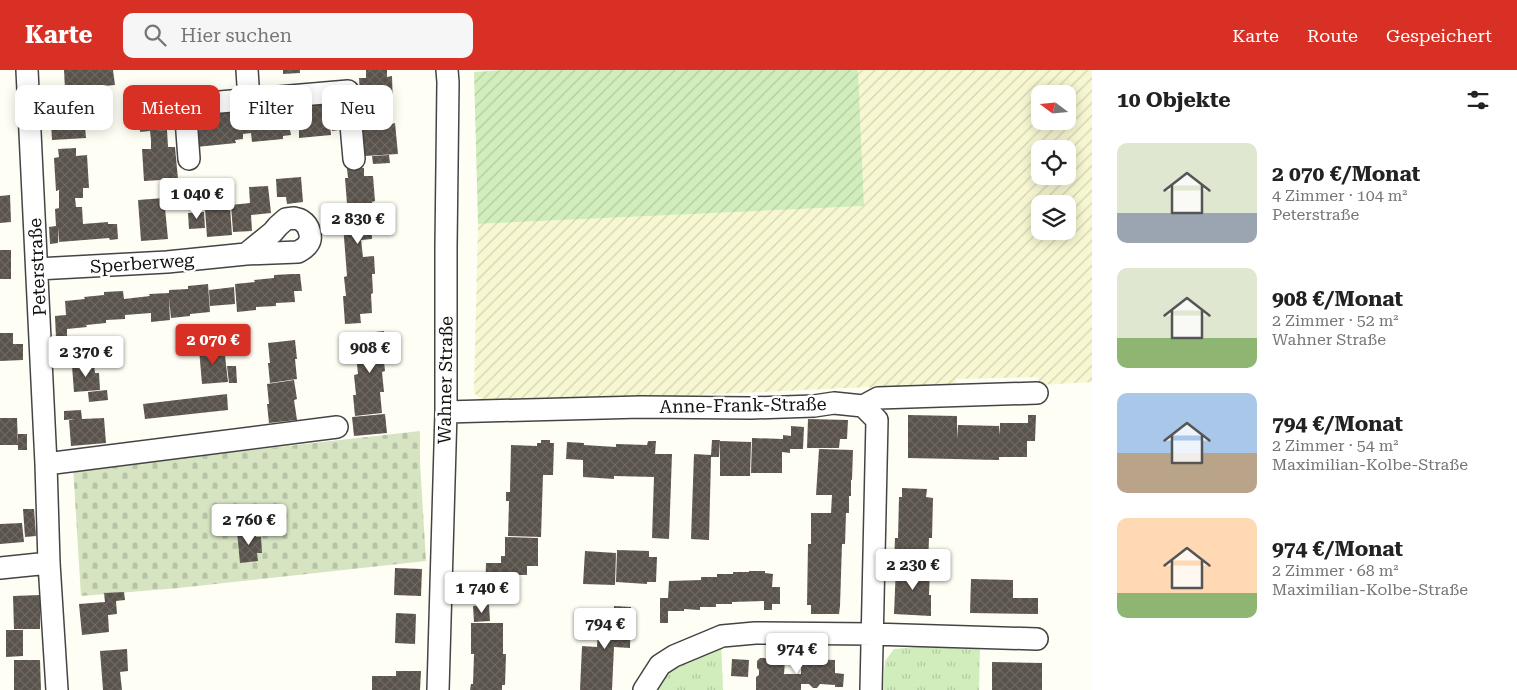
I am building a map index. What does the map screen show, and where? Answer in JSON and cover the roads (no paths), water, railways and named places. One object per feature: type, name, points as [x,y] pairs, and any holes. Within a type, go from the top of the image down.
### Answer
[{"type":"street","name":"Peterstraße","points":[[27,70],[49,563],[57,690]]},
{"type":"street","points":[[247,70],[248,85]]},
{"type":"street","name":"Wahner Straße","points":[[438,690],[446,412],[447,70]]},
{"type":"street","points":[[312,94],[348,91],[354,159]]},
{"type":"street","points":[[189,159],[185,105],[230,102]]},
{"type":"street","name":"Sperberweg","points":[[37,270],[167,262],[246,254]]},
{"type":"street","name":"Anne-Frank-Straße","points":[[446,412],[631,408],[751,408],[814,406],[834,403],[863,406],[878,398],[1036,393]]},
{"type":"street","points":[[863,406],[877,420],[871,690]]},
{"type":"street","points":[[46,464],[337,427]]},
{"type":"street","points":[[0,568],[49,563]]},
{"type":"street","points":[[644,690],[660,665],[674,656],[722,636],[755,633],[872,634],[1037,639]]}]
